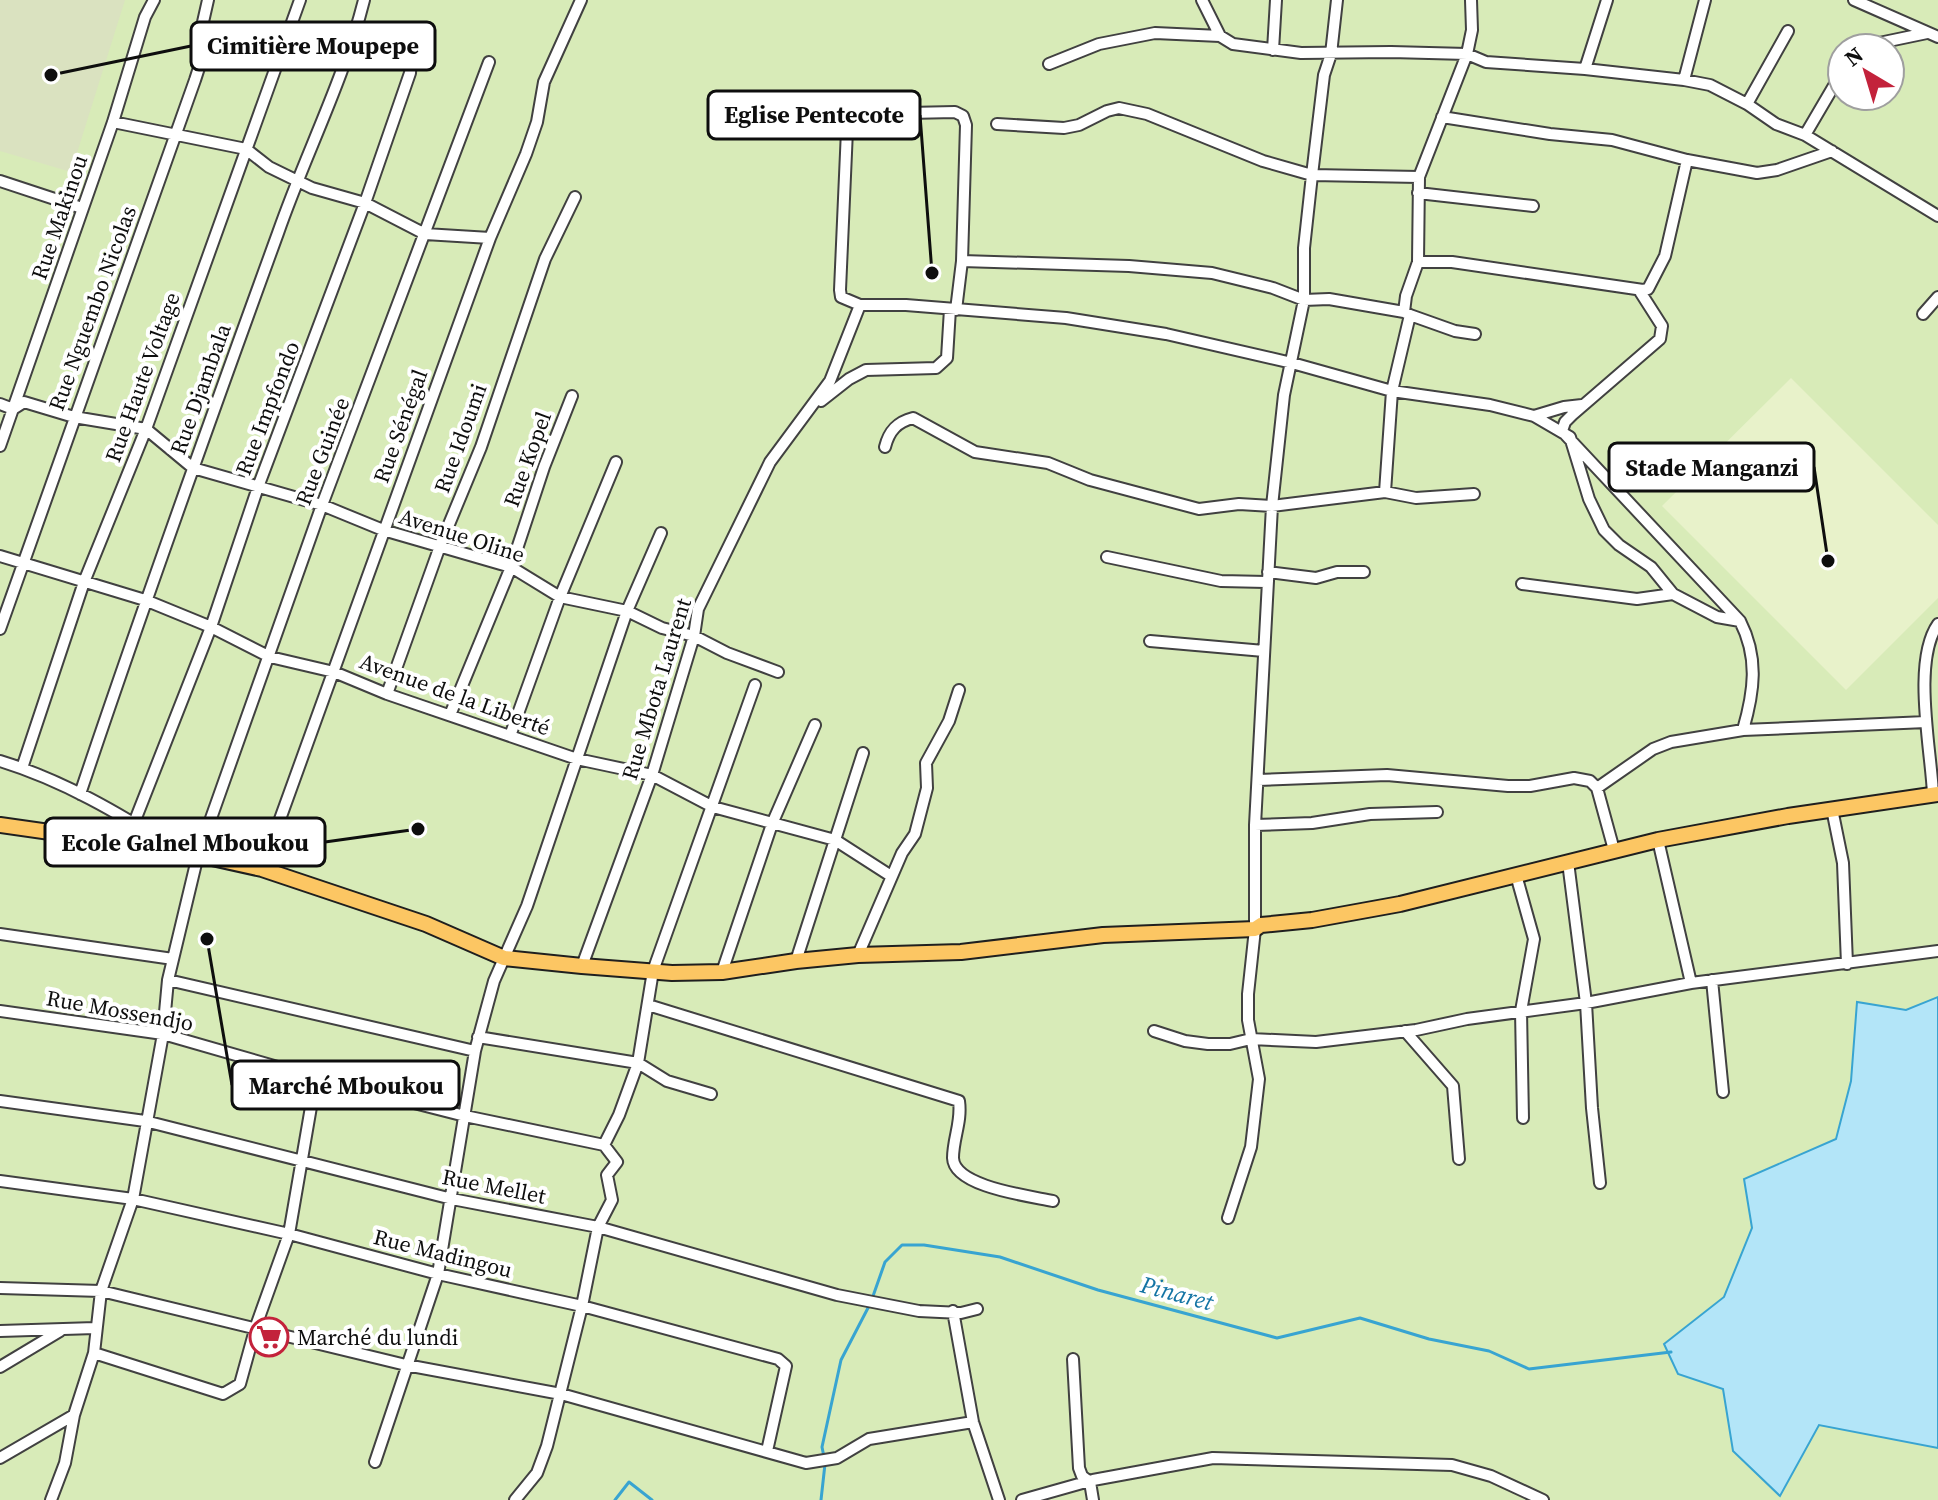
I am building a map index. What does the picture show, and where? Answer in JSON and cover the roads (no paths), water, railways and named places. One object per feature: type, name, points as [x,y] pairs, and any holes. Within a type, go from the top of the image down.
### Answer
[{"type":"main road","points":[[0,825],[176,850],[262,869],[426,924],[504,958],[653,971],[722,972],[796,961],[858,955],[961,952],[1103,935],[1255,929],[1261,925],[1312,920],[1400,904],[1658,840],[1936,794]]},
{"type":"street","name":"Rue Makinou","points":[[0,446],[113,122],[145,17],[154,0]]},
{"type":"street","name":"Rue Nguembo Nicolas","points":[[0,629],[209,37],[203,22],[208,0]]},
{"type":"street","name":"Rue Haute Voltage","points":[[22,768],[84,582],[146,429],[300,0]]},
{"type":"street","name":"Rue Djambala","points":[[80,794],[145,600],[296,181],[354,41],[364,0]]},
{"type":"street","name":"Rue Sénégal","points":[[262,869],[490,238],[526,154],[537,122],[544,82],[581,0]]},
{"type":"street","points":[[1202,0],[1220,36]]},
{"type":"street","points":[[1273,50],[1276,0]]},
{"type":"street","points":[[1228,1218],[1251,1147],[1259,1079],[1251,1039],[1248,994],[1255,929],[1255,825],[1272,506],[1284,395],[1304,300],[1304,248],[1312,175],[1337,0]]},
{"type":"street","points":[[1385,492],[1392,391],[1407,314],[1406,296],[1418,262],[1419,177],[1467,54],[1472,30],[1471,0]]},
{"type":"street","points":[[1585,69],[1607,0]]},
{"type":"street","points":[[1684,80],[1705,0]]},
{"type":"street","points":[[1854,0],[1932,35]]},
{"type":"street","points":[[1747,104],[1788,31]]},
{"type":"street","points":[[1049,64],[1099,44],[1141,35],[1220,36],[1233,44],[1273,50],[1331,54],[1467,54],[1486,62],[1684,80],[1710,85],[1747,104],[1776,124],[1805,135],[1936,210]]},
{"type":"street","points":[[1906,39],[1932,35]]},
{"type":"street","name":"Rue Impfondo","points":[[134,823],[211,627],[258,487],[365,203],[411,67],[400,54],[354,41]]},
{"type":"street","name":"Rue Guinée","points":[[51,1500],[65,1463],[74,1415],[94,1353],[101,1291],[133,1199],[163,1034],[168,980],[198,855],[322,505],[489,62]]},
{"type":"street","points":[[1805,135],[1826,99]]},
{"type":"street","points":[[997,124],[1064,128],[1119,108],[1147,114],[1263,161],[1312,175],[1419,177]]},
{"type":"street","points":[[812,409],[849,379],[866,370],[936,368],[947,358],[953,309],[962,261],[966,125],[963,116],[955,112],[861,114],[851,122],[847,130],[841,297],[860,305],[953,309],[1090,321],[1166,334],[1292,363],[1392,391],[1490,405],[1534,416],[1570,437],[1589,499],[1604,530],[1619,545],[1651,567],[1673,594],[1717,617],[1740,621]]},
{"type":"street","points":[[1442,117],[1612,140],[1687,160],[1757,173],[1777,170],[1832,151]]},
{"type":"street","points":[[113,122],[246,149],[269,167],[296,181],[365,203],[425,234],[490,238]]},
{"type":"street","points":[[1418,262],[1452,262],[1648,289],[1665,256],[1687,160]]},
{"type":"street","points":[[0,181],[82,208]]},
{"type":"street","points":[[1418,193],[1533,206]]},
{"type":"street","name":"Rue Idoumi","points":[[387,694],[440,546],[481,447],[545,259],[575,197]]},
{"type":"street","points":[[962,261],[1129,266],[1212,273],[1273,288],[1304,300],[1329,299],[1407,314],[1455,331],[1475,334]]},
{"type":"street","points":[[1639,290],[1662,326],[1660,339],[1565,422],[1562,431],[1740,621],[1749,639],[1753,667],[1753,695],[1743,730]]},
{"type":"street","points":[[1923,314],[1938,297]]},
{"type":"street","name":"Rue Mbota Laurent","points":[[582,966],[652,775],[694,636],[698,609],[770,462],[830,381],[860,305]]},
{"type":"street","name":"Rue Kopel","points":[[450,715],[511,567],[544,467],[572,396]]},
{"type":"street","points":[[0,404],[13,409],[24,402],[74,417],[146,429]]},
{"type":"street","points":[[1534,416],[1584,405]]},
{"type":"street","points":[[885,447],[894,428],[904,420],[913,418],[975,452],[1048,463],[1090,480],[1199,509],[1239,504],[1272,506],[1385,492],[1416,498],[1474,494]]},
{"type":"street","name":"Avenue Oline","points":[[146,429],[193,468],[322,505],[383,530],[511,567],[560,597],[627,611],[662,628],[694,636],[727,653],[778,672]]},
{"type":"street","points":[[510,736],[560,597],[616,462]]},
{"type":"street","points":[[375,1462],[438,1274],[475,1051],[494,981],[527,906],[627,611],[661,533]]},
{"type":"street","name":"Avenue de la Liberté","points":[[0,556],[145,600],[211,627],[270,657],[334,672],[387,694],[577,759],[652,775],[713,807],[835,840],[891,876]]},
{"type":"street","points":[[1107,557],[1221,581],[1267,577],[1316,578],[1337,572],[1364,572]]},
{"type":"street","points":[[1522,584],[1637,599],[1673,594]]},
{"type":"street","points":[[1936,794],[1926,722],[1928,645],[1938,624]]},
{"type":"street","points":[[1928,645],[1938,639]]},
{"type":"street","points":[[1150,641],[1264,651]]},
{"type":"street","points":[[515,1500],[537,1473],[547,1446],[598,1227],[612,1200],[607,1175],[617,1162],[604,1145],[638,1063],[653,971],[755,685]]},
{"type":"street","points":[[858,955],[891,876],[915,834],[927,788],[926,763],[949,721],[959,690]]},
{"type":"street","points":[[1597,788],[1653,749],[1671,742],[1743,730],[1926,722]]},
{"type":"street","points":[[722,972],[772,824],[815,725]]},
{"type":"street","points":[[796,961],[863,753]]},
{"type":"street","points":[[0,761],[80,794],[176,850]]},
{"type":"street","points":[[1258,780],[1387,775],[1508,786],[1583,778],[1597,788],[1614,850]]},
{"type":"street","points":[[1832,809],[1843,863],[1847,964]]},
{"type":"street","points":[[1255,825],[1312,823],[1370,814],[1437,812]]},
{"type":"street","points":[[1658,840],[1691,983]]},
{"type":"street","points":[[1568,862],[1586,1003],[1600,1183]]},
{"type":"street","points":[[1516,875],[1534,939],[1521,1011],[1523,1118]]},
{"type":"street","points":[[0,934],[173,959]]},
{"type":"street","points":[[1154,1031],[1185,1041],[1208,1044],[1230,1044],[1251,1039],[1316,1042],[1586,1003],[1691,983],[1938,951]]},
{"type":"street","points":[[168,980],[475,1051]]},
{"type":"street","points":[[1712,980],[1723,1092]]},
{"type":"street","points":[[648,1005],[959,1101],[961,1114],[953,1160],[957,1170],[977,1183],[1053,1201]]},
{"type":"street","name":"Rue Mossendjo","points":[[0,1011],[163,1034],[465,1116],[604,1145]]},
{"type":"street","points":[[1405,1031],[1453,1086],[1459,1159]]},
{"type":"street","points":[[478,1037],[638,1063],[667,1081],[711,1094]]},
{"type":"street","points":[[94,1353],[223,1394],[240,1384],[256,1326],[289,1234],[316,1078]]},
{"type":"street","name":"Rue Mellet","points":[[0,1101],[145,1121],[452,1199],[598,1227],[837,1295],[919,1311],[961,1313],[977,1309]]},
{"type":"street","name":"Rue Madingou","points":[[0,1181],[133,1199],[289,1234],[438,1274],[582,1306],[783,1361],[786,1366],[767,1451]]},
{"type":"street","points":[[0,1288],[101,1291],[256,1326],[406,1365],[561,1394],[806,1463],[837,1458],[869,1439],[973,1422]]},
{"type":"street","points":[[953,1311],[973,1422],[999,1500]]},
{"type":"street","points":[[0,1331],[95,1328]]},
{"type":"street","points":[[0,1367],[61,1331]]},
{"type":"street","points":[[1073,1359],[1079,1468],[1082,1476],[1090,1482],[1093,1500]]},
{"type":"street","points":[[0,1458],[74,1415]]},
{"type":"street","points":[[1022,1500],[1090,1482],[1213,1458],[1452,1465],[1491,1476],[1543,1500]]},
{"type":"water","points":[[1938,997],[1938,1448],[1819,1425],[1780,1496],[1733,1451],[1723,1389],[1678,1374],[1664,1344],[1724,1297],[1752,1228],[1744,1179],[1836,1139],[1851,1081],[1857,1002],[1906,1010]]},
{"type":"waterway","name":"Pinaret","points":[[872,1299],[885,1262],[902,1245],[924,1245],[1000,1257],[1098,1290],[1277,1338],[1360,1318],[1429,1339],[1489,1351],[1529,1369],[1671,1352]]},
{"type":"waterway","name":"Pinaret","points":[[824,1457],[822,1447],[841,1360],[869,1306]]},
{"type":"waterway","name":"Pinaret","points":[[821,1500],[825,1464]]},
{"type":"waterway","name":"Pinaret","points":[[615,1500],[629,1482],[652,1500]]},
{"type":"place","name":"Cimitière Moupepe","points":[[51,75]]},
{"type":"place","name":"Eglise Pentecote","points":[[932,273]]},
{"type":"place","name":"Stade Manganzi","points":[[1828,561]]},
{"type":"place","name":"Ecole Galnel Mboukou","points":[[418,829]]},
{"type":"place","name":"Marché Mboukou","points":[[207,939]]},
{"type":"place","name":"Marché du lundi","points":[[269,1337]]}]
